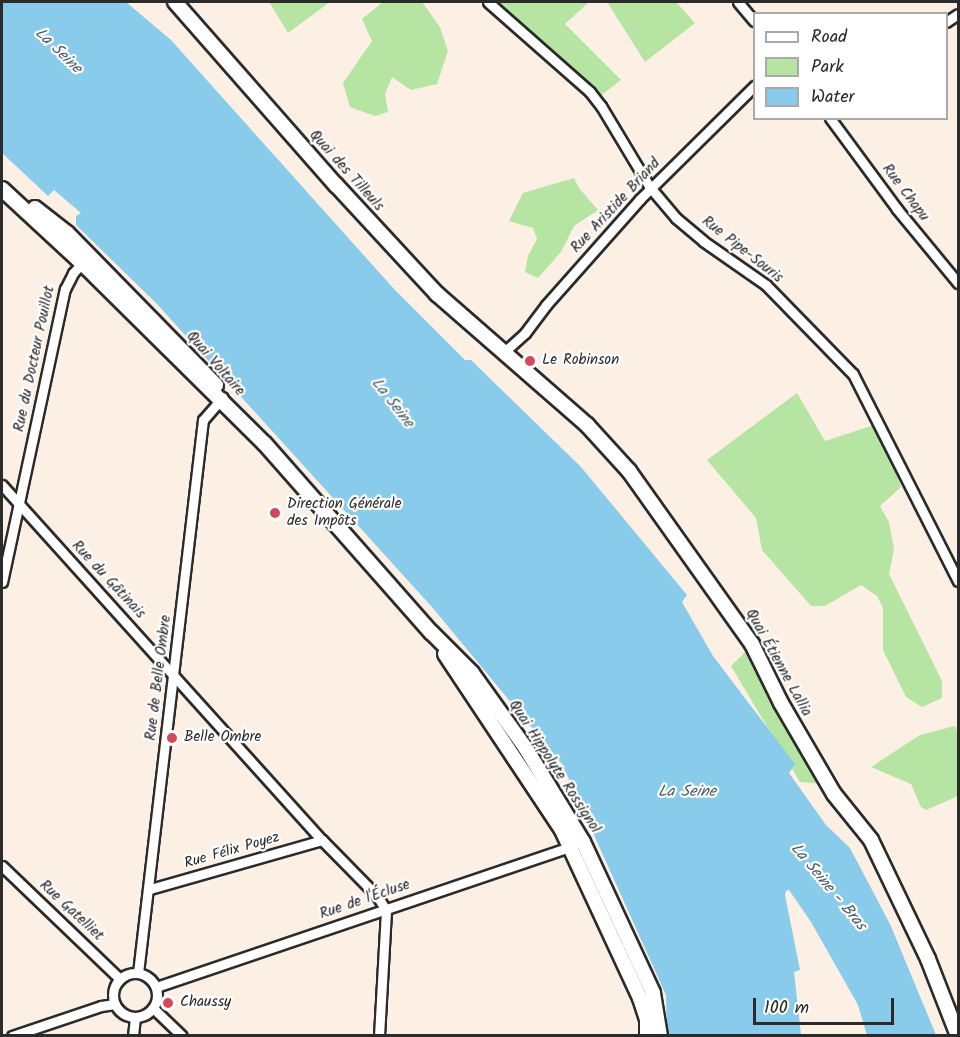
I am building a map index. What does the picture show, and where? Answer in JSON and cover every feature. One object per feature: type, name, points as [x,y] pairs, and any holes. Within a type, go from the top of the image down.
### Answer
[{"type":"street","name":"Quai des Tilleuls","points":[[175,2],[429,285],[504,352]]},
{"type":"street","name":"Rue Pipe-Souris","points":[[488,2],[590,92],[651,188],[676,218],[703,241],[766,285],[853,374],[958,581]]},
{"type":"street","points":[[738,2],[753,20]]},
{"type":"street","name":"Rue Aristide Briand","points":[[504,352],[525,333],[546,305],[640,199],[753,87]]},
{"type":"street","name":"Rue Chapu","points":[[831,120],[897,209],[958,283]]},
{"type":"street","name":"Quai Voltaire","points":[[2,179],[66,233],[85,260]]},
{"type":"street","name":"Quai Voltaire","points":[[2,189],[85,260],[240,419]]},
{"type":"street","name":"Rue du Docteur Pouillot","points":[[2,582],[65,289],[85,260]]},
{"type":"street","name":"Quai Étienne Lallia","points":[[504,352],[586,425],[629,471],[752,644],[781,703],[834,794],[871,840],[933,969],[958,1035]]},
{"type":"street","name":"Rue de Belle Ombre","points":[[138,973],[150,889],[203,420],[221,398]]},
{"type":"street","name":"Quai Hippolyte Rossignol","points":[[240,419],[431,632],[472,673],[525,747],[583,842],[653,993],[660,1035]]},
{"type":"street","name":"Rue du Gâtinais","points":[[2,484],[18,505],[322,840],[377,896],[386,910]]},
{"type":"street","name":"Quai Hippolyte Rossignol","points":[[431,632],[478,708],[562,830],[640,998],[646,1017],[647,1035]]},
{"type":"street","name":"Rue Félix Poyez","points":[[150,889],[322,840]]},
{"type":"street","name":"Rue de l'Écluse","points":[[156,987],[583,842]]},
{"type":"street","name":"Rue Gatelliet","points":[[2,866],[120,979]]},
{"type":"street","points":[[379,1035],[386,910]]},
{"type":"street","points":[[138,973],[149,977],[158,994],[153,1008],[142,1016],[135,1017],[123,1014],[115,1004],[113,990],[120,979],[138,973]]},
{"type":"street","points":[[12,1035],[101,1006],[115,1004]]},
{"type":"street","points":[[153,1008],[182,1035]]},
{"type":"street","points":[[133,1035],[135,1017]]},
{"type":"street","points":[[642,1035],[646,1017]]},
{"type":"green space","points":[[269,2],[330,2],[288,33]]},
{"type":"green space","points":[[383,2],[422,2],[440,27],[448,51],[437,84],[411,90],[392,77],[385,94],[388,112],[375,116],[350,107],[343,83],[372,41],[362,19]]},
{"type":"green space","points":[[494,2],[589,2],[565,24],[621,80],[600,96]]},
{"type":"green space","points":[[607,2],[676,2],[695,23],[645,62]]},
{"type":"green space","points":[[574,178],[579,188],[598,210],[574,226],[561,252],[538,278],[525,272],[528,256],[537,239],[533,228],[509,221],[523,193]]},
{"type":"green space","points":[[797,393],[825,441],[877,424],[901,487],[880,506],[889,522],[894,549],[889,574],[942,681],[942,698],[922,707],[906,697],[883,650],[883,608],[877,596],[861,585],[825,606],[811,606],[762,550],[756,518],[707,460]]},
{"type":"green space","points":[[747,650],[825,784],[800,782],[731,666]]},
{"type":"green space","points":[[955,726],[958,734],[958,796],[926,810],[921,807],[911,784],[871,767],[920,735]]},
{"type":"water","name":"La Seine","points":[[2,2],[126,2],[171,40],[394,289],[465,360],[471,360],[581,467],[687,595],[682,602],[713,656],[795,764],[789,773],[826,825],[850,848],[890,924],[936,1035],[867,1035],[858,1005],[811,922],[789,890],[785,895],[800,970],[794,972],[801,1035],[667,1035],[666,995],[562,764],[432,607],[156,303],[76,225],[76,216],[81,213],[54,190],[48,196],[2,153]]},
{"type":"place","name":"Le Robinson","points":[[530,361]]},
{"type":"place","name":"Direction Générale des Impôts","points":[[275,513]]},
{"type":"place","name":"Belle Ombre","points":[[172,738]]},
{"type":"place","name":"Chaussy","points":[[168,1003]]},
{"type":"water label","name":"La Seine - Bras","points":[[828,887]]}]
